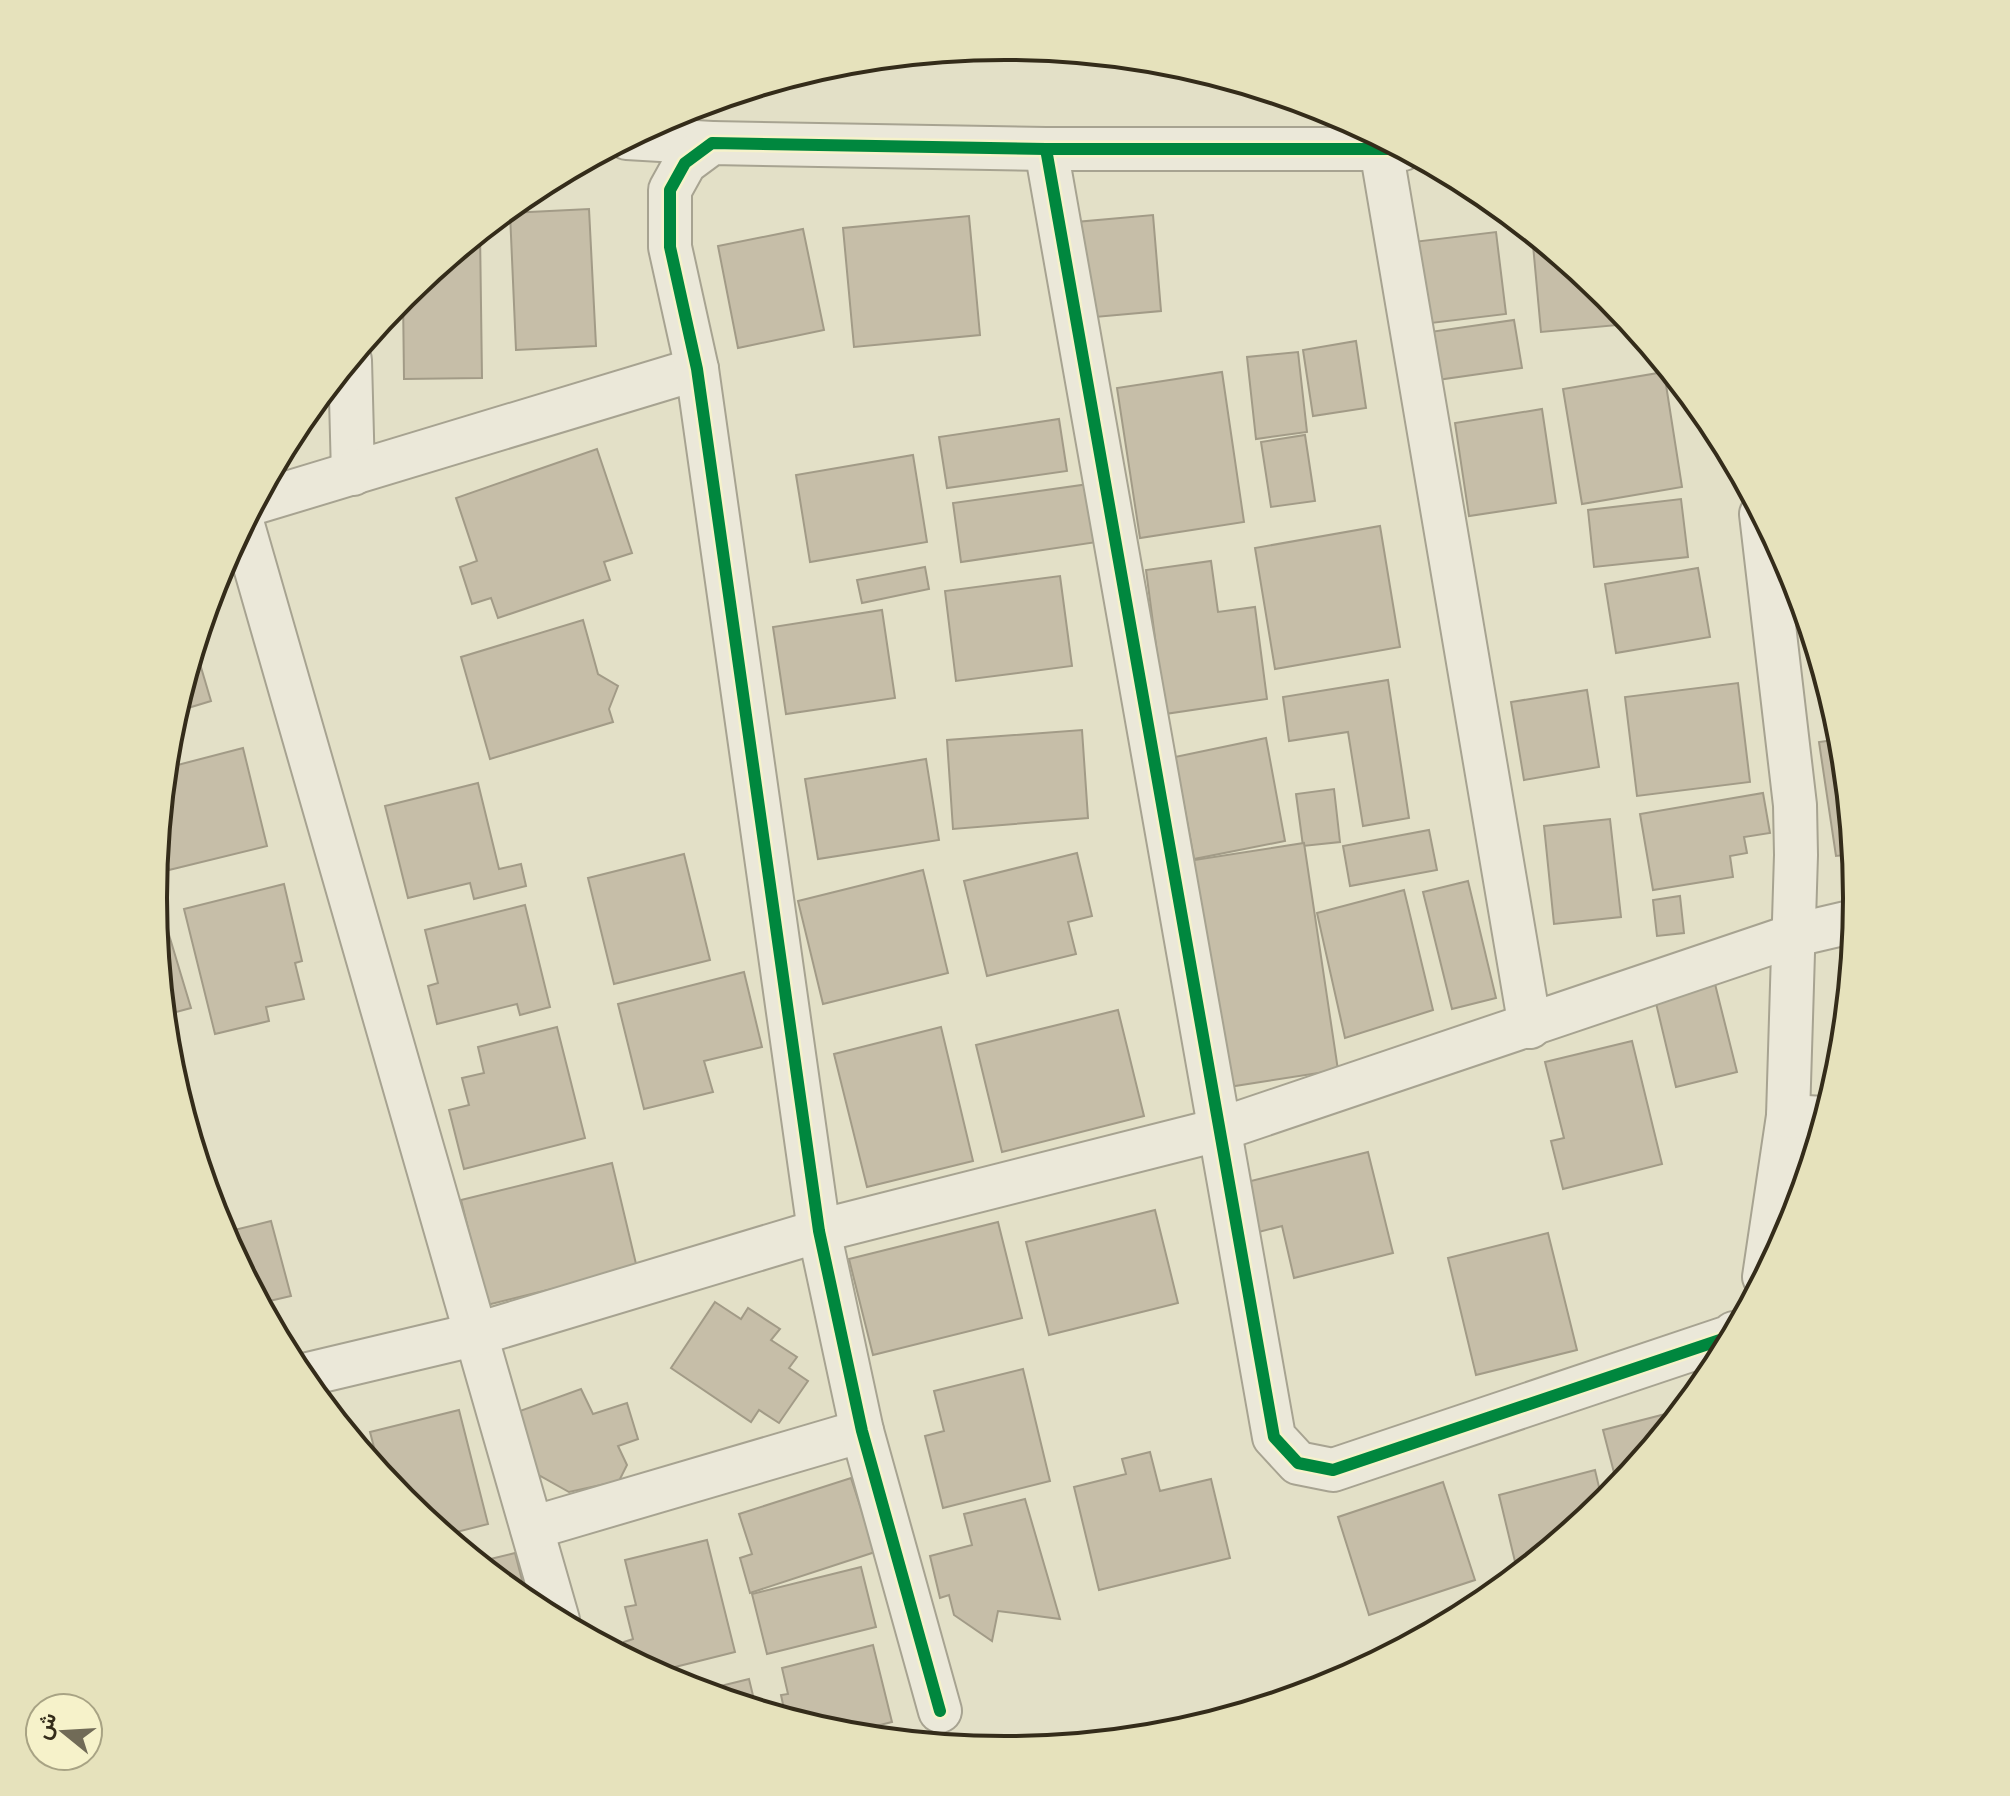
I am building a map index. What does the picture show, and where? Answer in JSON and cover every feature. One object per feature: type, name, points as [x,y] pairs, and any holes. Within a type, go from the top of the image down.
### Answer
[{"type":"street","points":[[649,139],[1046,149],[1382,149]]},
{"type":"street","points":[[712,143],[685,163],[670,190],[670,247],[697,369],[819,1231],[862,1431],[940,1711]]},
{"type":"street","points":[[1046,149],[1274,1437],[1298,1463],[1333,1470],[1716,1341]]},
{"type":"street","points":[[1393,155],[1530,1027]]},
{"type":"street","points":[[268,499],[697,369]]},
{"type":"street","points":[[350,375],[353,474]]},
{"type":"street","points":[[247,540],[553,1604]]},
{"type":"street","points":[[1765,544],[1795,805],[1795,935],[1806,1117],[1780,1217]]},
{"type":"street","points":[[314,1373],[477,1334],[819,1231],[1218,1130],[1795,935],[1842,924]]},
{"type":"street","points":[[532,1528],[862,1431]]},
{"type":"building","points":[[589,209],[596,346],[516,350],[510,222],[523,212]]},
{"type":"building","points":[[1153,215],[1161,311],[1084,318],[1076,222]]},
{"type":"building","points":[[969,216],[980,335],[854,347],[843,228]]},
{"type":"building","points":[[803,229],[824,330],[738,348],[718,246]]},
{"type":"building","points":[[1496,232],[1506,314],[1423,324],[1413,242]]},
{"type":"building","points":[[480,245],[482,378],[404,379],[403,314]]},
{"type":"building","points":[[1533,248],[1617,325],[1541,332]]},
{"type":"building","points":[[1514,320],[1522,368],[1437,380],[1430,332]]},
{"type":"building","points":[[1356,341],[1366,408],[1313,416],[1303,350]]},
{"type":"building","points":[[1298,352],[1307,432],[1256,439],[1247,357]]},
{"type":"building","points":[[1222,372],[1244,522],[1140,538],[1117,388]]},
{"type":"building","points":[[1658,373],[1666,383],[1682,487],[1582,504],[1563,389]]},
{"type":"building","points":[[1542,409],[1556,503],[1469,516],[1455,423]]},
{"type":"building","points":[[1059,419],[1067,471],[947,488],[939,437]]},
{"type":"building","points":[[1305,435],[1315,501],[1271,507],[1261,442]]},
{"type":"building","points":[[597,449],[632,553],[604,562],[610,580],[498,618],[491,598],[472,604],[460,567],[477,561],[456,498]]},
{"type":"building","points":[[913,455],[927,542],[810,562],[796,475]]},
{"type":"building","points":[[1089,484],[1097,542],[961,562],[953,503]]},
{"type":"building","points":[[1681,499],[1688,557],[1594,567],[1588,510]]},
{"type":"building","points":[[1380,526],[1400,647],[1275,669],[1255,548]]},
{"type":"building","points":[[1211,561],[1218,612],[1255,607],[1267,699],[1165,714],[1146,570]]},
{"type":"building","points":[[925,567],[929,589],[862,603],[857,580]]},
{"type":"building","points":[[1698,568],[1710,637],[1616,653],[1605,584]]},
{"type":"building","points":[[1060,576],[1072,666],[956,681],[945,591]]},
{"type":"building","points":[[882,610],[895,698],[786,714],[773,627]]},
{"type":"building","points":[[583,620],[598,674],[618,686],[609,709],[613,722],[490,759],[461,657]]},
{"type":"building","points":[[200,665],[211,701],[190,708]]},
{"type":"building","points":[[1388,680],[1409,818],[1363,826],[1348,732],[1289,741],[1283,697]]},
{"type":"building","points":[[1738,683],[1750,782],[1637,796],[1625,697]]},
{"type":"building","points":[[1587,690],[1599,767],[1524,780],[1511,702]]},
{"type":"building","points":[[1082,730],[1088,818],[953,829],[947,740]]},
{"type":"building","points":[[1266,738],[1285,841],[1194,859],[1175,757]]},
{"type":"building","points":[[1828,741],[1841,855],[1836,856],[1819,742]]},
{"type":"building","points":[[243,748],[267,846],[169,870],[178,765]]},
{"type":"building","points":[[926,759],[939,840],[818,859],[805,779]]},
{"type":"building","points":[[478,783],[499,869],[521,864],[526,886],[474,899],[470,883],[408,898],[385,806]]},
{"type":"building","points":[[1334,789],[1340,842],[1303,846],[1296,794]]},
{"type":"building","points":[[1763,793],[1770,833],[1744,837],[1747,853],[1730,856],[1733,877],[1653,890],[1640,814]]},
{"type":"building","points":[[1610,819],[1621,917],[1554,924],[1544,826]]},
{"type":"building","points":[[1429,830],[1437,870],[1350,886],[1343,846]]},
{"type":"building","points":[[1304,843],[1338,1070],[1222,1088],[1188,861]]},
{"type":"building","points":[[1077,853],[1092,916],[1068,922],[1076,954],[987,976],[964,881]]},
{"type":"building","points":[[684,854],[710,960],[614,984],[588,878]]},
{"type":"building","points":[[923,870],[948,973],[823,1004],[798,901]]},
{"type":"building","points":[[1468,881],[1496,998],[1452,1009],[1423,892]]},
{"type":"building","points":[[284,884],[302,961],[295,963],[304,999],[266,1007],[269,1021],[215,1034],[184,909]]},
{"type":"building","points":[[1404,890],[1433,1010],[1345,1038],[1317,913]]},
{"type":"building","points":[[1680,896],[1684,933],[1657,936],[1653,900]]},
{"type":"building","points":[[525,905],[550,1007],[520,1015],[517,1004],[437,1024],[428,986],[438,983],[425,930]]},
{"type":"building","points":[[168,932],[191,1008],[175,1012]]},
{"type":"building","points":[[744,972],[762,1047],[704,1061],[713,1092],[644,1109],[618,1004]]},
{"type":"building","points":[[1715,984],[1737,1072],[1676,1087],[1655,999]]},
{"type":"building","points":[[1118,1010],[1144,1116],[1002,1152],[976,1045]]},
{"type":"building","points":[[557,1027],[585,1138],[464,1169],[449,1110],[469,1105],[462,1078],[484,1073],[478,1047]]},
{"type":"building","points":[[941,1027],[973,1161],[867,1187],[834,1054]]},
{"type":"building","points":[[1632,1041],[1662,1164],[1563,1189],[1551,1141],[1564,1138],[1545,1062]]},
{"type":"building","points":[[1368,1152],[1393,1253],[1294,1278],[1282,1226],[1251,1234],[1239,1184]]},
{"type":"building","points":[[612,1163],[637,1268],[487,1305],[461,1200]]},
{"type":"building","points":[[1155,1210],[1178,1303],[1049,1335],[1026,1242]]},
{"type":"building","points":[[271,1221],[291,1296],[270,1301],[236,1230]]},
{"type":"building","points":[[998,1222],[1022,1318],[873,1355],[849,1259]]},
{"type":"building","points":[[1548,1233],[1577,1350],[1476,1375],[1448,1258]]},
{"type":"building","points":[[715,1302],[741,1319],[748,1308],[780,1329],[771,1340],[797,1357],[789,1368],[808,1381],[779,1423],[759,1410],[751,1422],[671,1368]]},
{"type":"building","points":[[1023,1369],[1050,1481],[943,1508],[925,1436],[944,1431],[934,1391]]},
{"type":"building","points":[[581,1389],[593,1414],[627,1403],[638,1439],[618,1446],[627,1465],[619,1481],[569,1492],[537,1474],[517,1412]]},
{"type":"building","points":[[459,1410],[488,1524],[457,1532],[412,1491],[375,1451],[370,1432]]},
{"type":"building","points":[[1665,1414],[1614,1473],[1603,1430]]},
{"type":"building","points":[[1150,1452],[1160,1491],[1211,1479],[1230,1558],[1099,1590],[1074,1487],[1126,1474],[1122,1459]]},
{"type":"building","points":[[1595,1470],[1600,1489],[1515,1563],[1499,1495]]},
{"type":"building","points":[[851,1478],[875,1552],[750,1593],[740,1558],[752,1554],[739,1514]]},
{"type":"building","points":[[1443,1482],[1475,1580],[1369,1615],[1338,1517]]},
{"type":"building","points":[[1025,1499],[1060,1619],[998,1611],[992,1641],[954,1615],[949,1595],[940,1598],[930,1556],[972,1545],[964,1514]]},
{"type":"building","points":[[707,1540],[735,1652],[673,1667],[625,1645],[624,1642],[633,1639],[625,1607],[636,1605],[625,1560]]},
{"type":"building","points":[[515,1553],[523,1583],[495,1563],[490,1559]]},
{"type":"building","points":[[861,1567],[876,1627],[767,1654],[752,1594]]},
{"type":"building","points":[[873,1645],[892,1722],[877,1726],[783,1706],[781,1695],[788,1694],[782,1668]]},
{"type":"building","points":[[749,1679],[753,1697],[736,1692],[720,1686]]},
{"type":"cycle path","points":[[940,1711],[862,1431],[819,1231],[697,369],[670,247],[670,190],[685,163],[712,143],[1046,149],[1382,149]]},
{"type":"cycle path","points":[[1046,149],[1274,1437],[1298,1463],[1333,1470],[1716,1341]]}]
